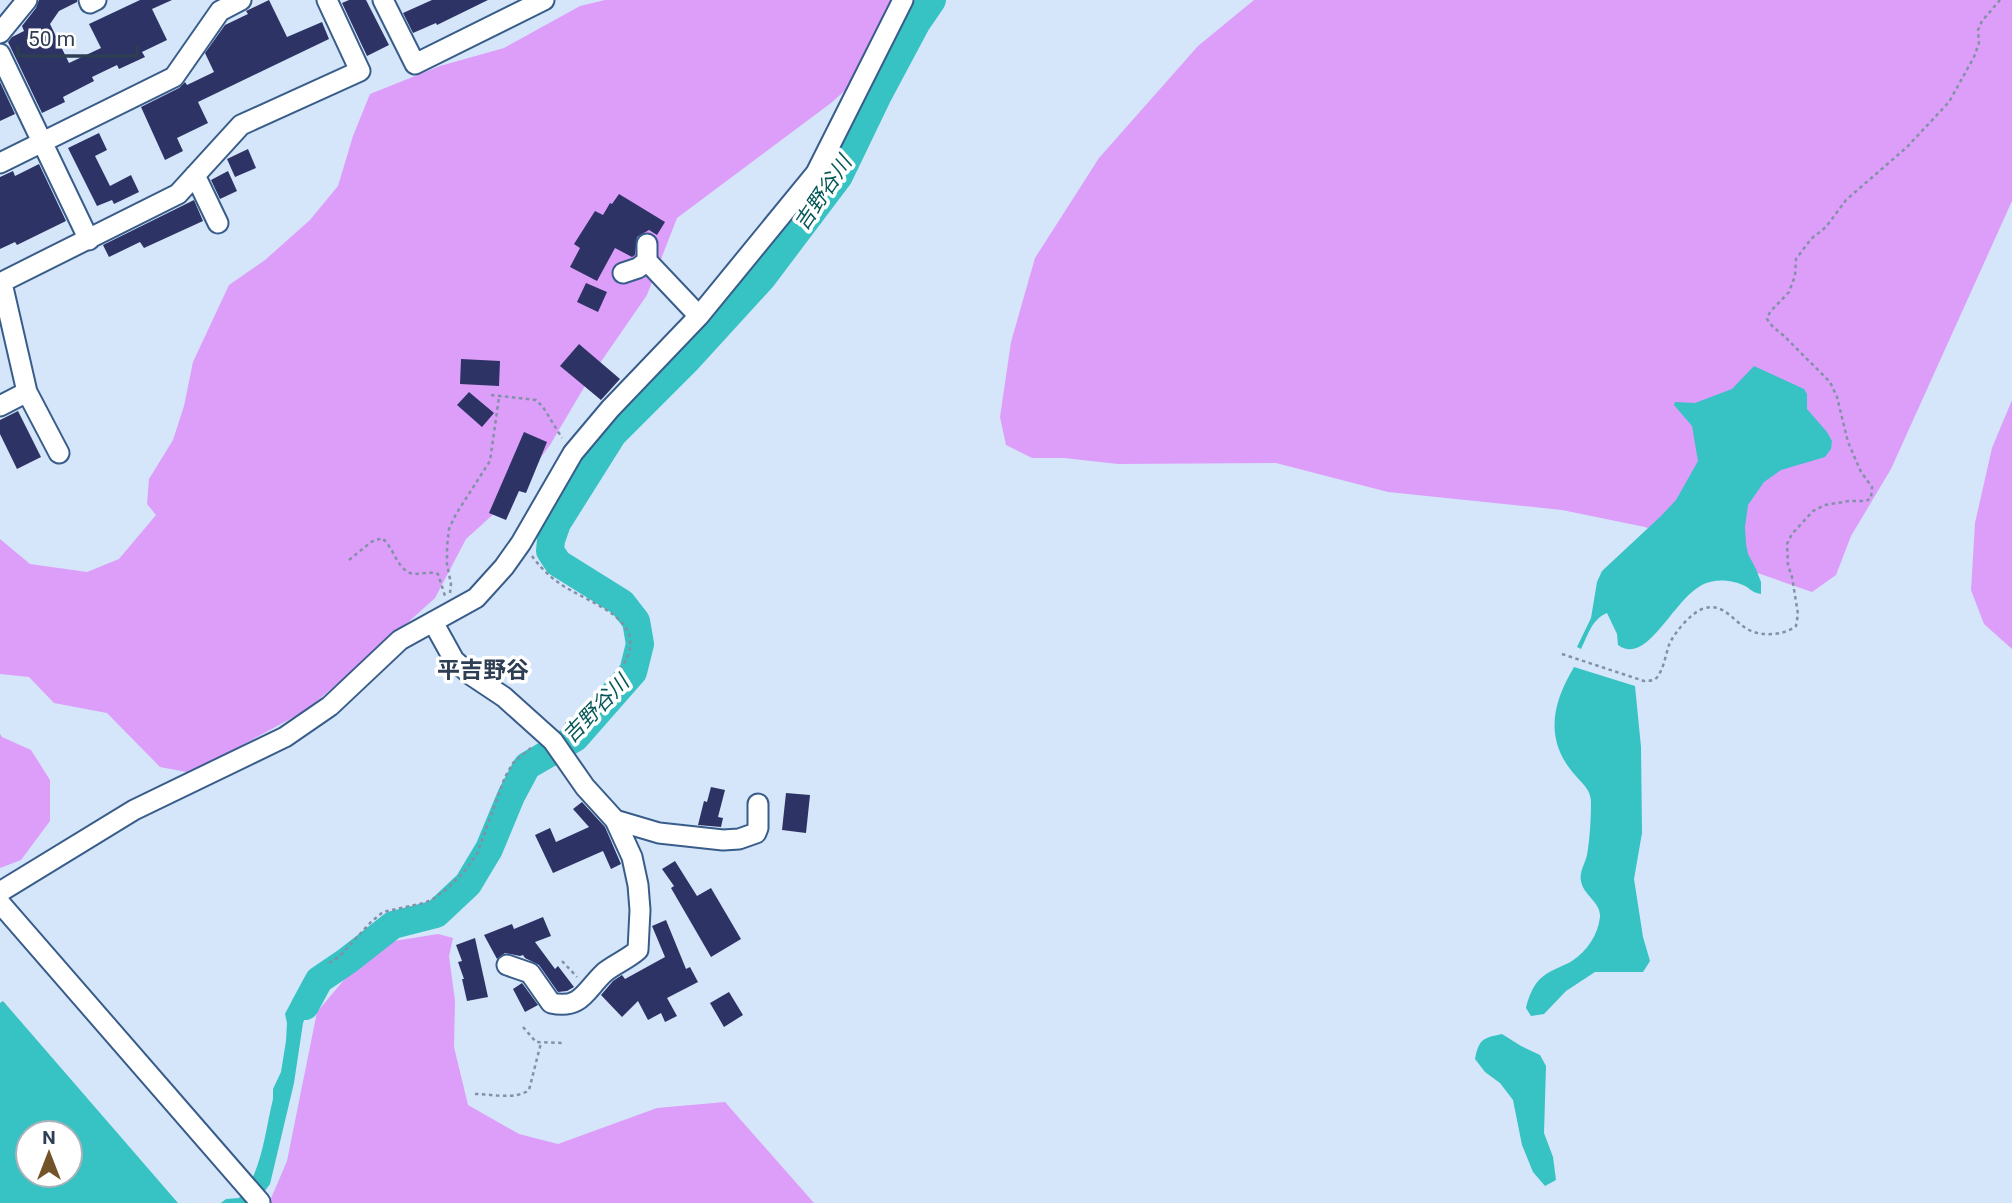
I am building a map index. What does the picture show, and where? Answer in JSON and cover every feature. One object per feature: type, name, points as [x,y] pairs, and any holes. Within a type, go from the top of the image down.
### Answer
[{"type":"street","points":[[0,33],[27,0]]},
{"type":"street","points":[[89,0],[90,3],[96,0]]},
{"type":"street","points":[[0,163],[174,77],[220,11],[241,0]]},
{"type":"street","points":[[59,453],[27,392],[1,283],[178,194],[240,125],[360,71],[327,0]]},
{"type":"street","points":[[383,0],[415,64],[544,0]]},
{"type":"street","points":[[0,892],[134,810],[285,737],[330,706],[400,640],[476,598],[505,567],[573,453],[610,409],[699,316],[817,173],[902,0]]},
{"type":"street","points":[[0,54],[89,240]]},
{"type":"street","points":[[195,175],[218,223]]},
{"type":"street","points":[[623,273],[638,268],[647,253],[699,316]]},
{"type":"street","points":[[0,405],[27,392]]},
{"type":"street","points":[[432,622],[454,660],[471,675],[504,696],[553,743],[585,787],[615,820],[632,858],[638,885],[638,950],[606,971],[578,1000],[569,1005],[551,1003],[530,973],[507,965]]},
{"type":"street","points":[[615,820],[659,833],[723,840],[739,839],[756,833],[758,804]]},
{"type":"street","points":[[0,903],[260,1202]]},
{"type":"path","points":[[1562,654],[1644,681],[1653,680],[1658,676],[1671,641],[1700,610],[1712,607],[1721,609],[1749,630],[1759,632],[1777,634],[1790,631],[1796,626],[1798,614],[1788,565],[1787,544],[1792,534],[1813,511],[1837,503],[1866,501],[1871,498],[1872,487],[1865,479],[1848,442],[1837,397],[1830,382],[1767,318],[1789,292],[1795,276],[1796,259],[1811,239],[1826,228],[1846,200],[1907,147],[1949,102],[1974,57],[1982,21],[2000,0]]},
{"type":"path","points":[[491,395],[536,400],[573,453]]},
{"type":"path","points":[[349,560],[364,550],[370,542],[383,538],[407,571],[438,574],[445,598],[451,588],[447,564],[449,529],[490,461],[499,397]]},
{"type":"path","points":[[329,962],[340,957],[383,912],[424,903],[448,888],[464,872],[477,854],[505,777],[513,763],[553,743],[587,709],[626,661],[630,652],[630,639],[621,619],[558,582],[538,565],[521,542]]},
{"type":"path","points":[[562,961],[588,990]]},
{"type":"path","points":[[523,1027],[536,1042],[565,1043]]},
{"type":"path","points":[[475,1094],[524,1094],[529,1090],[541,1043]]},
{"type":"shaded area","points":[[605,0],[936,0],[914,29],[831,103],[677,218],[647,295],[589,379],[550,445],[509,500],[466,539],[435,598],[305,711],[244,744],[197,774],[160,767],[107,713],[54,703],[29,677],[0,674],[0,539],[30,564],[87,572],[119,559],[156,515],[147,504],[149,479],[173,440],[184,406],[193,362],[229,285],[265,260],[310,220],[338,186],[353,136],[370,94],[440,66],[504,48],[580,6]]},
{"type":"shaded area","points":[[1254,0],[2012,0],[2012,201],[1891,469],[1851,536],[1836,575],[1812,592],[1720,560],[1645,527],[1562,510],[1388,492],[1276,463],[1118,464],[1064,458],[1032,458],[1006,445],[1000,417],[1011,342],[1035,258],[1099,158],[1198,46]]},
{"type":"shaded area","points":[[1754,366],[1804,389],[1807,394],[1807,409],[1832,441],[1831,449],[1825,457],[1781,470],[1764,482],[1748,505],[1746,544],[1761,582],[1761,594],[1734,582],[1710,582],[1686,598],[1641,646],[1630,649],[1618,645],[1617,634],[1607,613],[1594,623],[1581,649],[1577,647],[1591,618],[1597,582],[1602,571],[1676,500],[1698,461],[1692,426],[1674,405],[1675,402],[1695,403],[1732,389]]},
{"type":"shaded area","points":[[2012,400],[2012,649],[1984,624],[1971,590],[1975,523],[1992,448]]},
{"type":"shaded area","points":[[1574,667],[1635,686],[1641,747],[1642,833],[1634,879],[1643,937],[1650,961],[1643,972],[1595,972],[1566,991],[1544,1014],[1531,1016],[1526,1008],[1535,985],[1547,973],[1572,961],[1582,952],[1591,942],[1600,917],[1598,907],[1582,886],[1581,878],[1589,842],[1591,798],[1586,787],[1565,762],[1555,735],[1556,708]]},
{"type":"shaded area","points":[[0,734],[31,750],[50,780],[50,821],[21,860],[0,868]]},
{"type":"shaded area","points":[[438,934],[453,938],[449,956],[455,1001],[454,1047],[468,1105],[519,1134],[558,1144],[657,1108],[725,1102],[814,1203],[269,1203],[287,1161],[317,1012],[354,968],[394,941]]},
{"type":"shaded area","points":[[322,976],[333,981],[317,989],[303,1023],[294,1083],[270,1184],[256,1203],[221,1203],[226,1199],[239,1198],[253,1177],[265,1138],[273,1089],[281,1072],[286,1041],[285,1014],[304,985]]},
{"type":"shaded area","points":[[3,1001],[178,1203],[0,1203],[0,1003]]},
{"type":"shaded area","points":[[1502,1034],[1540,1055],[1546,1066],[1544,1133],[1553,1157],[1556,1180],[1545,1186],[1533,1172],[1522,1145],[1513,1100],[1475,1059],[1483,1040]]},
{"type":"building","points":[[39,0],[77,0],[59,11],[50,24],[69,63],[101,48],[89,24],[140,0],[172,0],[152,9],[167,40],[142,52],[145,57],[119,69],[117,65],[92,77],[94,81],[63,97],[65,102],[42,113],[8,42],[24,31],[22,26]]},
{"type":"building","points":[[269,0],[287,37],[322,22],[329,39],[198,102],[208,123],[177,138],[183,151],[165,160],[141,107],[179,88],[185,82],[187,85],[214,72],[205,53],[225,25]]},
{"type":"building","points":[[349,0],[366,0],[389,45],[367,56],[342,3]]},
{"type":"building","points":[[432,0],[488,0],[437,25],[436,23],[413,33],[403,13]]},
{"type":"building","points":[[0,82],[15,114],[0,121]]},
{"type":"building","points":[[99,133],[107,150],[95,156],[110,186],[131,175],[139,192],[114,204],[112,200],[97,206],[68,148]]},
{"type":"building","points":[[248,149],[256,168],[235,177],[227,159]]},
{"type":"building","points":[[39,164],[66,221],[17,245],[15,242],[0,249],[0,177],[13,171],[15,176]]},
{"type":"building","points":[[228,171],[237,191],[220,199],[211,180]]},
{"type":"building","points":[[619,194],[665,222],[657,235],[649,230],[637,237],[635,255],[632,257],[615,248],[597,281],[570,267],[580,248],[574,244],[595,211],[603,215]]},
{"type":"building","points":[[194,200],[203,221],[144,248],[140,242],[109,257],[103,245]]},
{"type":"building","points":[[586,283],[607,292],[598,312],[577,302]]},
{"type":"building","points":[[579,344],[620,379],[601,400],[560,366]]},
{"type":"building","points":[[461,359],[500,361],[499,386],[460,384]]},
{"type":"building","points":[[469,392],[494,413],[482,427],[457,405]]},
{"type":"building","points":[[18,411],[41,457],[17,469],[0,434],[0,420]]},
{"type":"building","points":[[524,432],[547,442],[526,493],[519,491],[506,520],[489,513]]},
{"type":"building","points":[[711,787],[725,790],[718,817],[723,818],[721,827],[698,825]]},
{"type":"building","points":[[786,793],[810,795],[806,833],[782,830]]},
{"type":"building","points":[[582,802],[605,827],[621,864],[611,869],[603,851],[553,873],[535,835],[550,828],[556,842],[589,827],[573,809]]},
{"type":"building","points":[[675,861],[697,896],[711,888],[741,939],[711,957],[671,888],[674,886],[662,869]]},
{"type":"building","points":[[543,917],[551,936],[535,942],[555,969],[558,966],[574,987],[567,991],[558,992],[539,965],[523,955],[505,953],[497,959],[484,935],[512,924],[514,929]]},
{"type":"building","points":[[666,920],[686,969],[690,967],[698,982],[667,998],[677,1016],[665,1022],[661,1013],[648,1020],[638,1001],[622,1017],[601,995],[622,975],[625,979],[665,957],[652,926]]},
{"type":"building","points":[[475,938],[488,997],[467,1001],[458,962],[462,961],[456,945]]},
{"type":"building","points":[[522,983],[538,1005],[525,1012],[513,989]]},
{"type":"building","points":[[729,992],[743,1015],[724,1027],[710,1003]]},
{"type":"waterway","name":"吉野谷川","points":[[305,1006],[319,980],[393,925],[436,914],[468,884],[489,849],[527,766],[575,738],[633,672],[640,644],[636,621],[622,603],[558,563],[550,551],[557,523],[613,434],[687,360],[762,278],[839,176],[878,95],[917,22],[932,0]]},
{"type":"district","name":"平吉野谷","points":[[483,670]]}]
